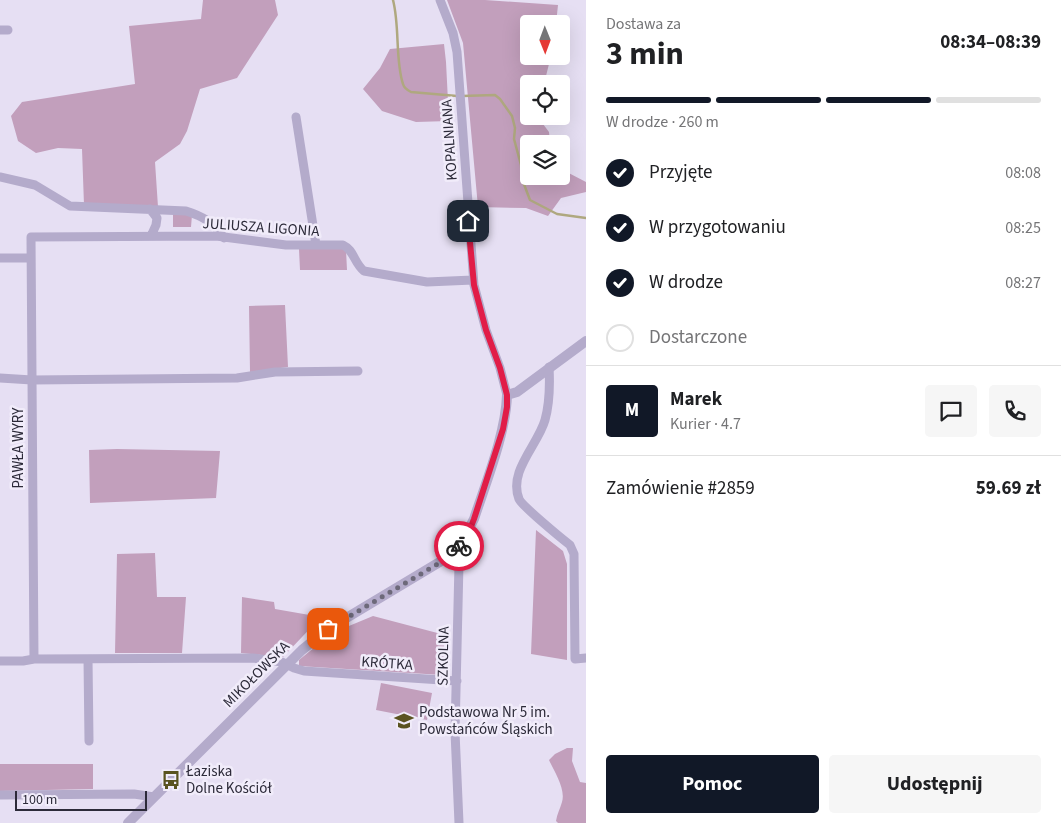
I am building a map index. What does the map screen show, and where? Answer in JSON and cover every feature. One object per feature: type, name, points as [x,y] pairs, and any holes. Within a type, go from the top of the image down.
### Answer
[{"type":"street","name":"KOPALNIANA","points":[[440,0],[453,33],[457,52],[473,280],[486,330],[500,368],[507,395]]},
{"type":"street","points":[[296,117],[316,245]]},
{"type":"street","points":[[0,177],[35,185],[70,206],[186,211],[202,216],[219,228],[224,238]]},
{"type":"street","points":[[150,209],[157,218],[151,236]]},
{"type":"street","name":"JULIUSZA LIGONIA","points":[[31,237],[151,236],[224,238],[286,245],[343,244],[350,249],[359,267],[364,271],[427,282],[473,280]]},
{"type":"street","name":"PAWŁA WYRY","points":[[31,237],[34,659]]},
{"type":"street","points":[[0,258],[31,258]]},
{"type":"street","points":[[507,395],[517,392],[586,340]]},
{"type":"street","points":[[549,367],[550,389],[544,422],[518,476],[517,488],[519,500],[570,546],[574,554],[575,659],[586,658]]},
{"type":"street","points":[[0,378],[32,380],[237,378],[275,372],[358,371]]},
{"type":"street","name":"MIKOŁOWSKA","points":[[128,823],[286,665],[328,629],[434,566],[456,550],[468,534],[474,519],[505,418],[507,395]]},
{"type":"street","name":"SZKOLNA","points":[[456,550],[459,564],[455,732],[459,823]]},
{"type":"street","name":"KRÓTKA","points":[[0,661],[232,657],[272,660],[304,671],[456,681]]},
{"type":"street","points":[[88,659],[89,741]]},
{"type":"street","points":[[0,795],[134,794],[154,797]]},
{"type":"shaded area","points":[[203,0],[275,0],[278,15],[237,78],[200,89],[187,131],[180,144],[155,162],[158,207],[84,205],[82,149],[58,148],[36,153],[18,141],[11,116],[22,102],[135,84],[129,26],[201,19]]},
{"type":"shaded area","points":[[447,0],[485,0],[558,5],[557,15],[520,15],[520,65],[549,65],[546,75],[520,75],[520,125],[544,125],[549,135],[520,135],[520,185],[570,185],[570,174],[586,182],[586,192],[561,198],[548,216],[526,208],[478,207],[463,43]]},
{"type":"shaded area","points":[[444,44],[449,121],[416,122],[382,111],[363,89],[380,68],[390,49]]},
{"type":"shaded area","points":[[173,215],[192,215],[191,227],[173,227]]},
{"type":"shaded area","points":[[340,247],[346,250],[347,270],[300,270],[299,249]]},
{"type":"shaded area","points":[[285,305],[288,367],[250,372],[249,306]]},
{"type":"shaded area","points":[[89,450],[220,451],[216,498],[90,503]]},
{"type":"shaded area","points":[[536,530],[563,551],[567,564],[567,660],[531,654]]},
{"type":"shaded area","points":[[155,553],[157,597],[186,597],[182,653],[115,653],[117,554]]},
{"type":"shaded area","points":[[242,597],[274,602],[275,609],[321,617],[283,657],[241,653]]},
{"type":"shaded area","points":[[373,616],[445,635],[442,675],[299,666],[299,660],[332,633]]},
{"type":"shaded area","points":[[381,683],[432,693],[427,720],[376,710]]},
{"type":"shaded area","points":[[567,748],[573,748],[572,761],[580,782],[586,783],[586,823],[558,823],[556,821],[563,797],[559,780],[549,760],[555,754]]},
{"type":"shaded area","points":[[0,764],[93,764],[93,789],[0,791]]},
{"type":"waterway","points":[[393,0],[399,65],[404,87],[411,92],[457,96]]},
{"type":"waterway","points":[[462,96],[495,95],[512,116],[515,128],[514,139],[521,165],[522,179],[530,200],[557,214],[586,218]]},
{"type":"way so far","points":[[328,629],[441,562],[459,546]]},
{"type":"place","name":"Podstawowa Nr 5 im. Powstańców Śląskich","points":[[404,721]]},
{"type":"place","name":"Łaziska Dolne Kościół","points":[[171,780]]},
{"type":"route","points":[[459,546],[468,534],[474,519],[503,429],[507,407],[504,381],[486,330],[474,285],[468,221]]}]
